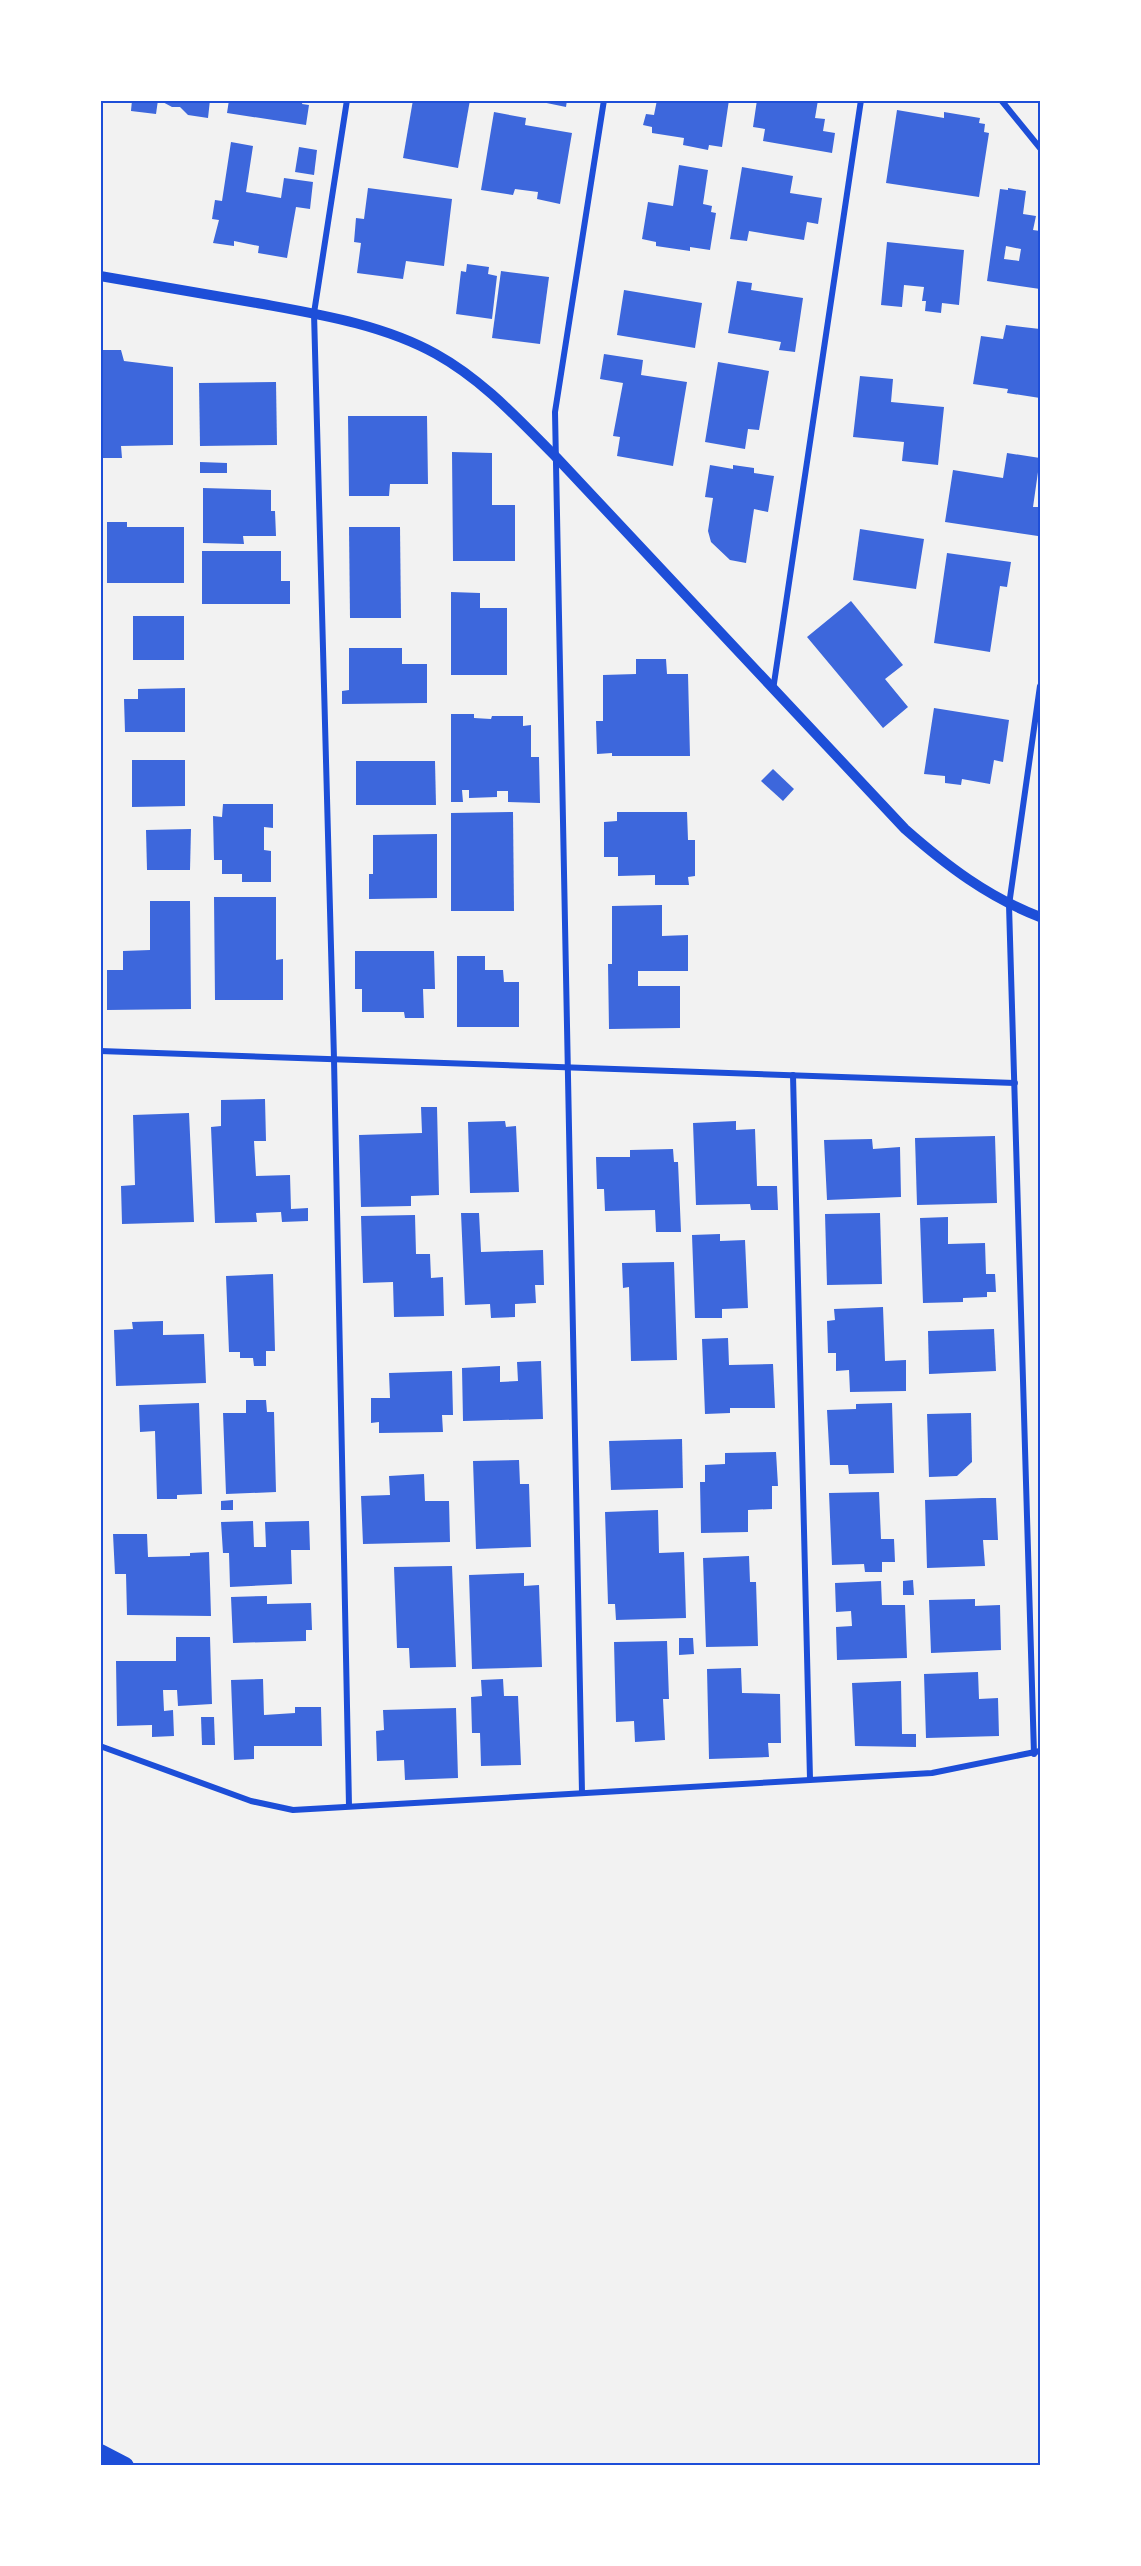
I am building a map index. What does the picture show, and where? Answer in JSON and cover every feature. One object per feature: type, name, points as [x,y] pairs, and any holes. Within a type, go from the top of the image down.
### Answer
[{"type":"highway","points":[[100,2453],[125,2466]]},
{"type":"street","points":[[346,100],[314,314],[334,1059],[350,1806]]},
{"type":"street","points":[[582,1793],[555,412],[604,100]]},
{"type":"street","points":[[773,690],[861,100]]},
{"type":"street","points":[[1001,100],[1041,148]]},
{"type":"street","points":[[100,276],[314,314],[397,335],[435,354],[467,374],[506,406],[556,457],[904,829],[942,862],[1009,905],[1041,917]]},
{"type":"street","points":[[100,1746],[251,1802],[293,1810],[932,1773],[1037,1752],[1009,905],[1041,686]]},
{"type":"street","points":[[100,1051],[1016,1083]]},
{"type":"street","points":[[793,1075],[810,1779]]},
{"type":"building","points":[[132,100],[158,100],[156,114],[131,111]]},
{"type":"building","points":[[159,100],[210,100],[208,118],[188,115],[180,107],[172,107]]},
{"type":"building","points":[[229,100],[303,100],[302,104],[309,105],[306,125],[227,113]]},
{"type":"building","points":[[413,100],[470,100],[458,168],[403,158]]},
{"type":"building","points":[[532,100],[567,100],[566,107]]},
{"type":"building","points":[[657,100],[729,100],[722,147],[709,145],[708,150],[683,145],[684,138],[652,133],[652,127],[643,125],[646,114],[654,115]]},
{"type":"building","points":[[757,100],[818,100],[815,118],[825,119],[823,131],[835,133],[832,153],[763,141],[765,129],[753,127]]},
{"type":"building","points":[[897,110],[944,118],[944,112],[980,118],[979,123],[985,124],[984,132],[989,133],[979,197],[886,183]]},
{"type":"building","points":[[494,112],[526,118],[525,125],[572,133],[560,204],[537,199],[538,192],[515,189],[513,195],[481,190]]},
{"type":"building","points":[[231,142],[253,146],[246,192],[281,198],[284,178],[313,182],[310,209],[296,207],[287,258],[258,253],[259,246],[234,241],[234,246],[213,243],[219,220],[212,219],[215,200],[222,201]]},
{"type":"building","points":[[299,147],[317,150],[314,175],[295,172]]},
{"type":"building","points":[[679,165],[708,170],[703,204],[712,206],[711,212],[716,213],[710,250],[690,247],[690,251],[656,246],[656,242],[642,239],[648,202],[673,206]]},
{"type":"building","points":[[742,167],[793,176],[790,193],[822,198],[818,224],[807,222],[804,240],[749,231],[747,241],[730,239]]},
{"type":"building","points":[[368,188],[452,199],[444,266],[406,261],[403,279],[357,273],[361,243],[354,242],[356,218],[364,219]]},
{"type":"building","points":[[1008,188],[1026,191],[1023,214],[1036,216],[1033,230],[1040,231],[1040,289],[987,281],[1000,189],[1008,190]],"holes":[[[1006,246],[1021,249],[1019,261],[1004,259]]]},
{"type":"building","points":[[887,242],[964,250],[959,305],[942,303],[941,313],[925,311],[926,301],[922,301],[924,287],[904,285],[902,307],[881,305]]},
{"type":"building","points":[[467,264],[489,267],[488,274],[497,276],[492,319],[456,314],[461,271],[466,272]]},
{"type":"building","points":[[501,271],[549,277],[540,344],[492,338]]},
{"type":"building","points":[[737,281],[752,283],[751,290],[803,298],[795,352],[779,350],[781,342],[728,333]]},
{"type":"building","points":[[624,290],[702,303],[695,348],[617,335]]},
{"type":"building","points":[[1006,325],[1040,329],[1040,398],[1007,393],[1008,389],[973,384],[981,336],[1003,339]]},
{"type":"building","points":[[100,350],[121,350],[124,361],[173,367],[173,445],[121,446],[122,458],[100,458]]},
{"type":"building","points":[[604,354],[643,360],[641,375],[687,382],[673,466],[617,456],[620,437],[613,436],[623,383],[600,379]]},
{"type":"building","points":[[718,362],[769,371],[759,430],[748,429],[745,449],[705,442]]},
{"type":"building","points":[[860,376],[893,379],[891,402],[944,407],[938,465],[902,461],[904,442],[853,437]]},
{"type":"building","points":[[276,382],[277,445],[200,446],[199,383]]},
{"type":"building","points":[[348,416],[427,416],[428,484],[390,484],[389,496],[349,496]]},
{"type":"building","points":[[452,452],[492,453],[492,505],[515,505],[515,561],[453,561]]},
{"type":"building","points":[[1007,453],[1040,458],[1033,507],[1040,507],[1038,536],[945,522],[953,470],[1003,478]]},
{"type":"building","points":[[200,462],[227,463],[227,473],[200,473]]},
{"type":"building","points":[[710,465],[733,469],[733,465],[754,468],[754,473],[774,476],[768,512],[754,509],[746,563],[730,560],[711,542],[708,531],[713,498],[705,497]]},
{"type":"building","points":[[203,488],[271,490],[271,511],[275,511],[276,536],[243,536],[244,544],[203,543]]},
{"type":"building","points":[[107,522],[127,522],[127,527],[184,527],[184,583],[107,583]]},
{"type":"building","points":[[349,527],[400,527],[401,618],[350,618]]},
{"type":"building","points":[[860,529],[924,539],[916,589],[853,580]]},
{"type":"building","points":[[202,551],[281,551],[281,581],[290,581],[290,604],[202,604]]},
{"type":"building","points":[[947,553],[1011,562],[1007,587],[1000,586],[990,652],[934,643]]},
{"type":"building","points":[[451,592],[480,593],[480,608],[507,608],[507,675],[451,675]]},
{"type":"building","points":[[851,601],[903,665],[885,679],[908,707],[883,728],[807,637]]},
{"type":"building","points":[[133,616],[184,616],[184,660],[133,660]]},
{"type":"building","points":[[349,648],[402,648],[402,664],[427,664],[427,703],[342,704],[342,691],[349,690]]},
{"type":"building","points":[[636,659],[666,659],[667,674],[688,674],[690,756],[597,754],[596,721],[603,721],[603,675],[636,674]]},
{"type":"building","points":[[185,688],[185,732],[125,732],[124,699],[138,699],[138,689]]},
{"type":"building","points":[[934,708],[1009,720],[1003,762],[994,760],[990,784],[962,779],[961,785],[945,783],[945,776],[924,774]]},
{"type":"building","points":[[451,714],[474,714],[474,718],[491,719],[492,716],[523,716],[523,726],[531,725],[531,757],[539,757],[540,803],[508,802],[508,791],[497,791],[497,797],[469,798],[469,790],[462,790],[463,802],[451,802]]},
{"type":"building","points":[[132,760],[185,760],[185,806],[132,807]]},
{"type":"building","points":[[356,761],[435,761],[436,805],[356,805]]},
{"type":"building","points":[[773,769],[794,789],[783,801],[761,781]]},
{"type":"building","points":[[223,804],[273,804],[273,828],[264,827],[264,850],[271,851],[271,882],[242,882],[242,874],[222,874],[222,860],[214,860],[213,816],[222,817]]},
{"type":"building","points":[[513,812],[514,911],[451,911],[451,813]]},
{"type":"building","points":[[617,812],[687,812],[688,840],[695,840],[695,876],[688,877],[689,885],[655,885],[655,875],[618,876],[618,857],[604,857],[604,822],[617,821]]},
{"type":"building","points":[[191,829],[190,870],[147,870],[146,830]]},
{"type":"building","points":[[437,834],[437,898],[369,899],[369,874],[373,874],[373,835]]},
{"type":"building","points":[[214,897],[276,897],[276,960],[283,959],[283,1000],[215,1000]]},
{"type":"building","points":[[150,901],[190,901],[191,1009],[107,1010],[107,970],[123,970],[123,951],[150,950]]},
{"type":"building","points":[[662,905],[662,936],[688,935],[688,971],[638,971],[638,986],[680,986],[680,1028],[609,1029],[608,964],[612,964],[612,906]]},
{"type":"building","points":[[355,951],[434,951],[435,989],[423,989],[424,1018],[405,1018],[404,1012],[362,1012],[362,989],[355,989]]},
{"type":"building","points":[[457,956],[485,956],[485,970],[503,970],[504,982],[519,982],[519,1027],[457,1027]]},
{"type":"building","points":[[265,1099],[266,1141],[254,1141],[256,1176],[290,1175],[291,1209],[308,1208],[308,1221],[282,1222],[281,1212],[256,1213],[257,1222],[215,1223],[211,1127],[221,1126],[221,1100]]},
{"type":"building","points":[[421,1107],[437,1107],[439,1195],[411,1196],[411,1206],[361,1207],[359,1135],[422,1133]]},
{"type":"building","points":[[189,1113],[194,1222],[122,1224],[121,1186],[135,1185],[133,1115]]},
{"type":"building","points":[[505,1121],[506,1127],[516,1126],[519,1192],[470,1193],[468,1122]]},
{"type":"building","points":[[736,1121],[736,1130],[755,1129],[757,1186],[777,1186],[778,1210],[751,1210],[750,1204],[696,1205],[693,1123]]},
{"type":"building","points":[[995,1136],[997,1203],[917,1205],[915,1138]]},
{"type":"building","points":[[872,1139],[873,1149],[900,1147],[901,1197],[827,1200],[824,1140]]},
{"type":"building","points":[[673,1149],[674,1162],[678,1162],[681,1232],[656,1232],[655,1210],[605,1211],[604,1189],[597,1189],[596,1157],[630,1157],[630,1150]]},
{"type":"building","points":[[461,1213],[479,1213],[481,1252],[543,1250],[544,1285],[535,1285],[536,1303],[515,1304],[515,1317],[491,1318],[490,1304],[465,1305]]},
{"type":"building","points":[[880,1213],[882,1284],[827,1285],[825,1214]]},
{"type":"building","points":[[415,1215],[416,1254],[430,1254],[431,1278],[443,1277],[444,1316],[394,1317],[393,1282],[363,1283],[361,1216]]},
{"type":"building","points":[[948,1217],[948,1244],[985,1243],[986,1274],[995,1274],[996,1292],[987,1292],[987,1297],[963,1298],[963,1302],[923,1303],[920,1218]]},
{"type":"building","points":[[720,1234],[720,1241],[745,1240],[748,1308],[722,1309],[722,1318],[695,1318],[692,1235]]},
{"type":"building","points":[[674,1262],[677,1360],[631,1361],[629,1287],[623,1288],[622,1263]]},
{"type":"building","points":[[273,1274],[275,1351],[266,1351],[266,1366],[254,1366],[253,1358],[240,1358],[240,1352],[229,1352],[226,1276]]},
{"type":"building","points":[[883,1307],[885,1361],[906,1360],[906,1391],[850,1392],[849,1370],[836,1371],[836,1353],[828,1353],[827,1321],[835,1320],[834,1309]]},
{"type":"building","points":[[163,1321],[163,1335],[204,1334],[206,1383],[116,1386],[114,1330],[133,1329],[132,1322]]},
{"type":"building","points":[[994,1329],[996,1371],[929,1374],[928,1331]]},
{"type":"building","points":[[728,1338],[729,1365],[773,1364],[775,1408],[730,1408],[730,1413],[705,1414],[702,1339]]},
{"type":"building","points":[[541,1361],[543,1419],[463,1421],[462,1368],[500,1366],[500,1382],[518,1381],[517,1362]]},
{"type":"building","points":[[452,1371],[453,1415],[442,1415],[443,1432],[379,1433],[379,1422],[371,1423],[371,1398],[390,1398],[389,1373]]},
{"type":"building","points":[[246,1400],[266,1400],[267,1412],[274,1412],[276,1492],[226,1494],[223,1413],[246,1413]]},
{"type":"building","points":[[199,1403],[202,1494],[177,1495],[177,1499],[157,1499],[155,1431],[140,1432],[139,1405]]},
{"type":"building","points":[[892,1403],[894,1473],[849,1474],[848,1465],[830,1465],[827,1410],[856,1409],[856,1404]]},
{"type":"building","points":[[971,1413],[972,1462],[957,1476],[929,1477],[927,1414]]},
{"type":"building","points":[[682,1439],[683,1488],[611,1490],[609,1441]]},
{"type":"building","points":[[776,1452],[778,1486],[772,1486],[772,1509],[748,1510],[748,1532],[701,1533],[700,1482],[705,1482],[705,1465],[725,1464],[725,1453]]},
{"type":"building","points":[[519,1460],[520,1484],[529,1484],[531,1547],[476,1549],[473,1461]]},
{"type":"building","points":[[424,1474],[425,1501],[449,1501],[450,1542],[363,1544],[361,1496],[390,1495],[389,1476]]},
{"type":"building","points":[[879,1492],[881,1539],[894,1539],[895,1562],[882,1562],[882,1572],[865,1572],[864,1564],[832,1565],[829,1493]]},
{"type":"building","points":[[996,1498],[998,1540],[983,1540],[985,1566],[927,1568],[925,1500]]},
{"type":"building","points":[[233,1500],[233,1510],[221,1510],[221,1501]]},
{"type":"building","points":[[658,1510],[659,1553],[684,1552],[686,1618],[616,1620],[615,1604],[608,1604],[605,1512]]},
{"type":"building","points":[[253,1521],[254,1547],[266,1547],[265,1522],[309,1521],[310,1550],[291,1550],[292,1584],[230,1587],[229,1553],[223,1553],[221,1522]]},
{"type":"building","points":[[113,1534],[147,1534],[148,1557],[190,1556],[190,1553],[209,1552],[211,1616],[127,1615],[126,1574],[115,1574]]},
{"type":"building","points":[[749,1556],[750,1582],[756,1582],[758,1646],[706,1647],[703,1558]]},
{"type":"building","points":[[452,1566],[456,1667],[410,1668],[409,1648],[397,1648],[394,1567]]},
{"type":"building","points":[[524,1573],[524,1586],[539,1585],[542,1667],[472,1669],[469,1575]]},
{"type":"building","points":[[913,1580],[914,1595],[903,1595],[903,1581]]},
{"type":"building","points":[[881,1581],[882,1605],[905,1605],[907,1658],[837,1660],[836,1627],[852,1626],[851,1611],[836,1612],[835,1583]]},
{"type":"building","points":[[267,1596],[267,1604],[311,1603],[312,1630],[306,1630],[306,1641],[233,1643],[231,1597]]},
{"type":"building","points":[[975,1599],[975,1606],[1000,1605],[1001,1650],[931,1653],[929,1600]]},
{"type":"building","points":[[176,1637],[210,1637],[212,1704],[178,1706],[177,1690],[163,1690],[164,1711],[173,1710],[174,1736],[152,1737],[152,1725],[117,1726],[116,1661],[176,1661]]},
{"type":"building","points":[[679,1638],[693,1638],[694,1654],[679,1655]]},
{"type":"building","points":[[667,1641],[669,1699],[663,1699],[665,1740],[635,1742],[634,1721],[616,1722],[614,1642]]},
{"type":"building","points":[[741,1668],[742,1693],[780,1694],[781,1743],[768,1743],[769,1757],[709,1759],[707,1669]]},
{"type":"building","points":[[978,1672],[979,1699],[998,1698],[999,1736],[926,1738],[924,1674]]},
{"type":"building","points":[[263,1679],[264,1715],[295,1713],[295,1707],[321,1707],[322,1746],[254,1746],[254,1759],[234,1760],[231,1680]]},
{"type":"building","points":[[503,1679],[504,1696],[518,1696],[521,1765],[481,1766],[480,1733],[472,1733],[471,1697],[482,1696],[481,1680]]},
{"type":"building","points":[[901,1681],[902,1734],[916,1734],[916,1747],[855,1746],[852,1683]]},
{"type":"building","points":[[456,1708],[458,1778],[405,1780],[404,1760],[377,1761],[376,1731],[384,1730],[383,1710]]},
{"type":"building","points":[[201,1717],[214,1717],[215,1745],[202,1745]]}]
